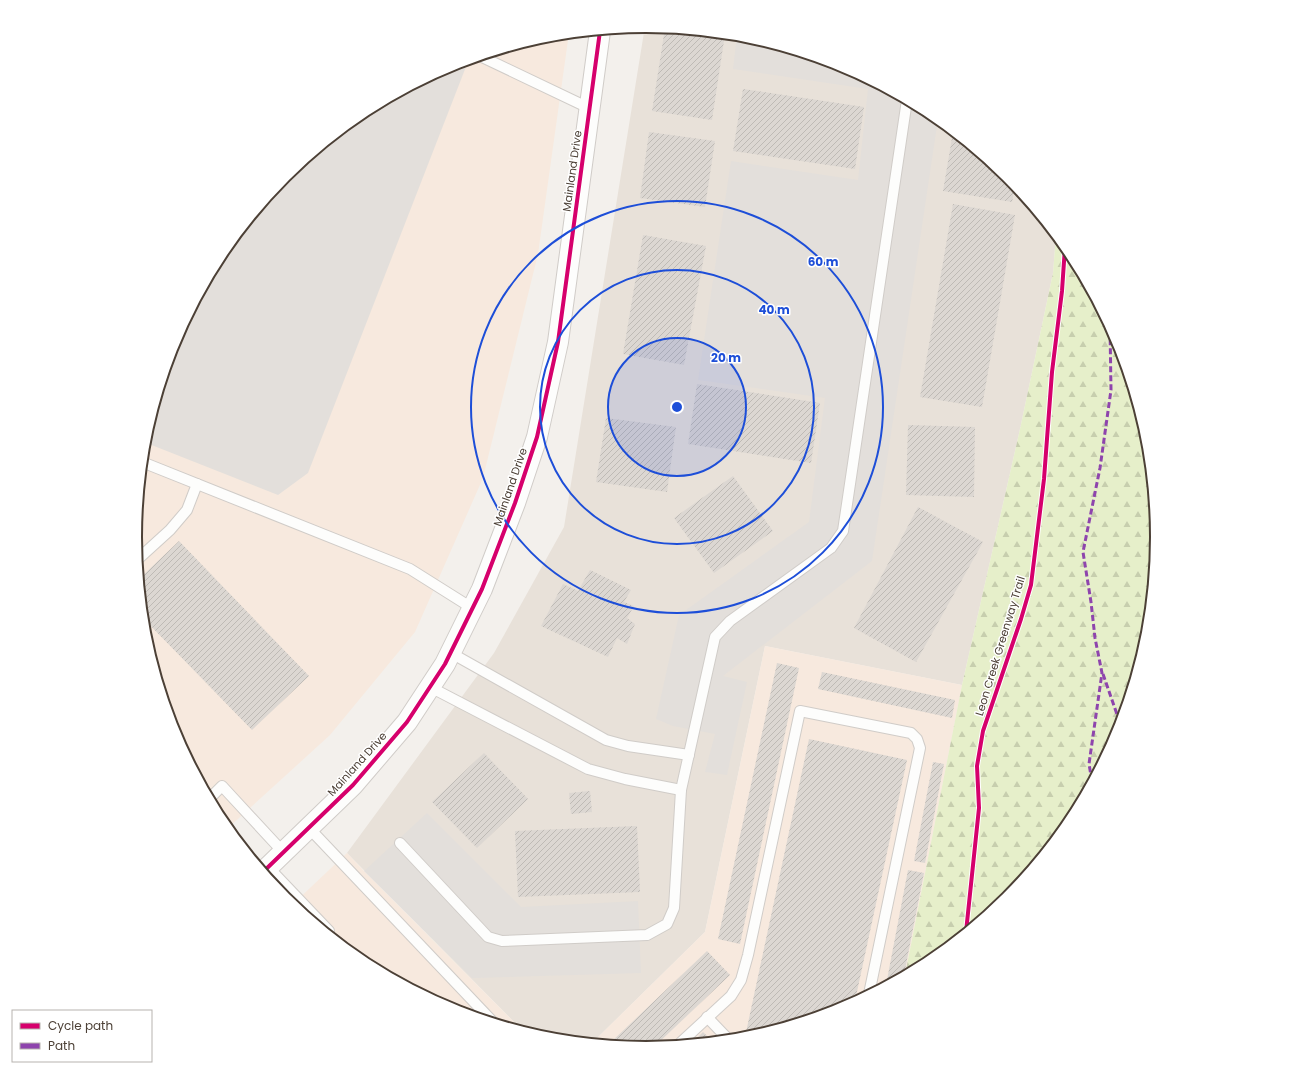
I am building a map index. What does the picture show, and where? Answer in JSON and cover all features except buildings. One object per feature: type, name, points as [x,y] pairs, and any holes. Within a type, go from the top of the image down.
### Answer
[{"type":"street","name":"Mainland Drive","points":[[267,869],[353,785],[407,722],[445,664],[482,589],[512,510],[537,437],[558,342],[599,35]]},
{"type":"lane","points":[[486,59],[589,108]]},
{"type":"lane","points":[[400,843],[488,937],[502,941],[647,935],[667,924],[674,908],[681,790],[715,637],[730,621],[831,548],[843,531],[907,106]]},
{"type":"lane","points":[[147,464],[410,569],[472,608]]},
{"type":"lane","points":[[143,555],[170,530],[188,510],[197,484]]},
{"type":"lane","points":[[451,653],[606,740],[628,746],[689,755]]},
{"type":"lane","points":[[430,687],[588,769],[625,779],[681,790]]},
{"type":"lane","points":[[684,1039],[730,996],[741,980],[748,955],[800,711],[910,733],[918,739],[920,748],[870,988]]},
{"type":"lane","points":[[213,795],[222,786],[284,853]]},
{"type":"lane","points":[[309,828],[486,1015]]},
{"type":"lane","points":[[283,887],[316,918]]},
{"type":"lane","points":[[707,1017],[724,1035]]},
{"type":"shaded area","points":[[644,33],[711,37],[776,50],[838,71],[868,85],[926,118],[978,158],[1024,205],[1055,244],[1053,273],[1020,429],[962,685],[765,646],[705,932],[597,1039],[580,1037],[516,1024],[347,853],[494,653],[564,527]]},
{"type":"shaded area","points":[[568,39],[538,254],[483,478],[415,632],[330,735],[232,825],[193,760],[168,699],[159,667],[151,635],[143,570],[143,504],[146,471],[151,439],[168,375],[193,314],[226,257],[267,205],[313,158],[365,118],[423,85],[453,71],[515,50]]},
{"type":"shaded area","points":[[736,42],[776,50],[838,71],[868,85],[898,101],[937,126],[872,561],[723,676],[747,682],[727,775],[705,772],[715,734],[673,726],[656,719],[679,615],[809,522],[825,398],[698,380],[731,161],[858,180],[868,89],[733,69]]},
{"type":"shaded area","points":[[466,66],[308,473],[278,495],[150,444],[168,375],[193,314],[226,257],[246,230],[289,181],[313,158],[365,118],[423,85]]},
{"type":"shaded area","points":[[765,646],[962,685],[906,967],[868,989],[838,1003],[776,1024],[711,1037],[678,1040],[646,1041],[597,1039],[705,932]]},
{"type":"shaded area","points":[[427,813],[521,907],[638,901],[641,973],[472,978],[364,871]]},
{"type":"shaded area","points":[[347,853],[516,1024],[453,1003],[393,973],[365,956],[339,937],[297,900]]},
{"type":"green space","points":[[1055,244],[1065,257],[1098,314],[1123,375],[1140,439],[1145,471],[1150,537],[1145,603],[1140,635],[1123,699],[1111,730],[1098,760],[1065,817],[1024,869],[978,916],[926,956],[906,967],[962,685],[1020,429],[1053,273]]},
{"type":"marked path","points":[[1091,773],[1089,764],[1102,673],[1095,638],[1083,552],[1100,468],[1111,390],[1110,342]]},
{"type":"marked path","points":[[1103,674],[1117,714]]},
{"type":"cycle path","points":[[267,869],[353,785],[407,722],[445,664],[482,589],[515,503],[537,437],[558,342],[599,35]]},
{"type":"cycle path","name":"Leon Creek Greenway Trail","points":[[967,925],[979,808],[977,766],[983,731],[1031,585],[1044,479],[1052,372],[1062,291],[1064,256]]}]
